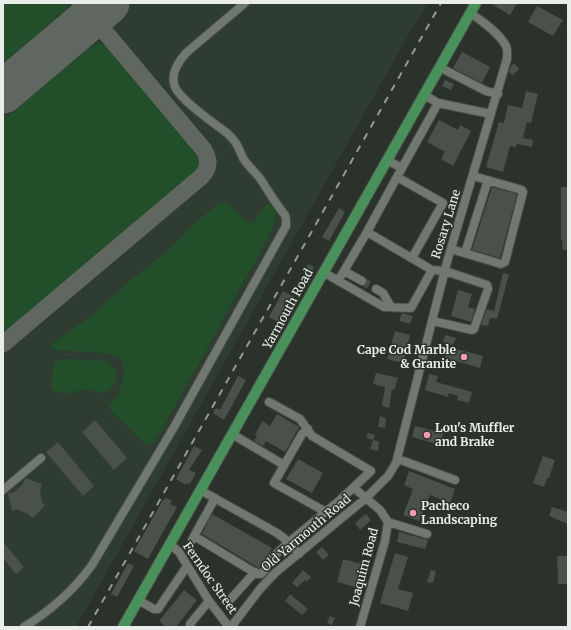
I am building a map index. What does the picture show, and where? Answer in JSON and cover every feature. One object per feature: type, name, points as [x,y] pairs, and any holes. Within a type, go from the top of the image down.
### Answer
[{"type":"main road","name":"Yarmouth Road","points":[[123,627],[476,3]]},
{"type":"street","points":[[24,627],[36,620],[60,601],[84,576],[92,565],[166,440],[286,226],[285,215],[243,158],[241,151],[234,140],[189,104],[175,87],[175,69],[179,61],[186,53],[245,3]]},
{"type":"street","name":"Rosary Lane","points":[[398,458],[444,271],[498,94],[507,59],[506,46],[500,38],[483,22],[470,14]]},
{"type":"street","points":[[439,67],[486,91],[498,94]]},
{"type":"street","points":[[424,95],[438,103],[492,114]]},
{"type":"street","points":[[338,281],[367,232],[438,103]]},
{"type":"street","points":[[387,160],[402,168]]},
{"type":"street","points":[[451,249],[502,264],[505,262],[523,192],[522,190],[473,176]]},
{"type":"street","points":[[397,177],[442,203],[412,258]]},
{"type":"street","points":[[465,253],[488,180]]},
{"type":"street","points":[[367,232],[432,270],[444,271],[487,285],[488,288],[474,329],[472,330],[433,320]]},
{"type":"street","points":[[323,272],[384,306],[411,308],[432,270]]},
{"type":"street","points":[[344,271],[362,281]]},
{"type":"street","points":[[376,289],[383,293],[391,307]]},
{"type":"street","points":[[215,498],[193,538],[259,574],[263,573],[272,558],[289,542],[354,488],[371,470],[312,436],[300,419],[270,402]]},
{"type":"street","points":[[308,429],[302,434],[274,482],[326,512]]},
{"type":"street","points":[[232,434],[284,465]]},
{"type":"street","points":[[3,490],[41,458]]},
{"type":"street","points":[[398,458],[455,480]]},
{"type":"street","name":"Old Yarmouth Road","points":[[230,627],[275,573],[366,498],[388,476],[395,466],[398,458]]},
{"type":"street","name":"Joaquim Road","points":[[354,488],[380,510],[388,522],[385,541],[360,627]]},
{"type":"street","points":[[200,490],[277,533],[289,542],[299,554]]},
{"type":"street","points":[[388,522],[428,534]]},
{"type":"street","name":"Ferndoc Street","points":[[170,544],[179,552],[209,601],[230,627]]},
{"type":"street","points":[[138,600],[154,609],[158,609],[187,566]]},
{"type":"street","points":[[229,601],[255,572]]},
{"type":"street","points":[[190,624],[209,601]]},
{"type":"shaded area","points":[[3,3],[428,3],[414,25],[76,627],[3,627]]},
{"type":"green space","points":[[3,3],[65,3],[68,8],[3,63]]},
{"type":"green space","points":[[97,43],[108,46],[199,153],[202,163],[193,177],[3,337],[3,120],[69,64]]},
{"type":"green space","points":[[220,203],[227,203],[247,221],[252,223],[267,204],[270,204],[276,210],[271,231],[155,441],[151,444],[146,444],[110,410],[109,407],[116,398],[122,384],[124,369],[120,357],[101,353],[55,350],[51,347],[53,343],[94,314],[127,283],[166,252],[194,223]]},
{"type":"green space","points":[[69,359],[107,361],[114,368],[116,375],[113,386],[109,391],[98,393],[89,389],[79,390],[67,394],[55,392],[51,386],[54,363]]},
{"type":"building","points":[[490,3],[517,3],[510,15]]},
{"type":"building","points":[[537,6],[563,20],[553,36],[528,22]]},
{"type":"building","points":[[462,52],[490,67],[482,83],[453,68]]},
{"type":"building","points":[[514,63],[519,69],[513,75],[509,72]]},
{"type":"building","points":[[445,80],[454,84],[451,90],[442,86]]},
{"type":"building","points":[[526,91],[538,94],[531,123],[527,122],[523,138],[533,140],[532,147],[517,144],[516,147],[510,146],[503,172],[486,167],[499,122],[504,123],[508,105],[522,108]]},
{"type":"building","points":[[439,120],[458,130],[460,125],[471,131],[453,166],[441,159],[445,152],[427,142]]},
{"type":"building","points":[[492,187],[517,194],[500,258],[472,250]]},
{"type":"building","points":[[561,187],[568,187],[568,250],[563,250],[561,240]]},
{"type":"building","points":[[339,208],[345,212],[329,241],[322,237]]},
{"type":"building","points":[[308,264],[314,267],[311,273],[305,270]]},
{"type":"building","points":[[503,273],[509,274],[497,319],[490,318],[488,326],[481,325],[487,309],[494,311]]},
{"type":"building","points":[[458,290],[472,294],[468,307],[475,309],[471,322],[451,316]]},
{"type":"building","points":[[283,291],[294,297],[280,323],[269,317]]},
{"type":"building","points":[[402,313],[413,316],[410,324],[399,321]]},
{"type":"building","points":[[395,331],[410,335],[403,363],[387,359]]},
{"type":"building","points":[[445,335],[456,338],[453,345],[443,342]]},
{"type":"building","name":"Cape Cod Marble & Granite","points":[[448,347],[483,356],[480,368],[445,358]]},
{"type":"building","points":[[376,373],[398,378],[394,390],[392,389],[389,408],[382,406],[385,387],[373,384]]},
{"type":"building","points":[[429,374],[438,376],[436,382],[472,392],[469,403],[457,400],[458,396],[449,393],[448,397],[425,390]]},
{"type":"building","points":[[238,376],[246,380],[224,420],[213,413],[216,408],[220,410]]},
{"type":"building","points":[[277,414],[299,427],[285,452],[266,441],[263,446],[254,441],[257,436],[255,435],[262,421],[270,426]]},
{"type":"building","points":[[380,416],[386,418],[385,428],[378,427]]},
{"type":"building","points":[[95,420],[127,458],[114,470],[82,432]]},
{"type":"building","name":"Lou's Muffler and Brake","points":[[415,426],[443,433],[440,445],[412,437]]},
{"type":"building","points":[[368,433],[375,435],[373,440],[366,438]]},
{"type":"building","points":[[373,440],[379,442],[378,451],[370,449]]},
{"type":"building","points":[[58,442],[94,486],[83,496],[46,452]]},
{"type":"building","points":[[194,446],[202,450],[189,470],[196,473],[190,484],[187,483],[186,485],[176,479]]},
{"type":"building","points":[[543,456],[555,460],[549,478],[547,478],[544,487],[533,483]]},
{"type":"building","points":[[298,459],[323,473],[312,493],[286,479]]},
{"type":"building","points":[[409,471],[455,489],[450,503],[430,495],[419,521],[403,515],[413,489],[404,485]]},
{"type":"building","points":[[25,478],[42,484],[40,490],[42,502],[45,506],[32,518],[28,514],[17,509],[12,511],[8,493],[14,492],[23,484]]},
{"type":"building","points":[[166,498],[172,501],[170,504],[177,507],[148,559],[134,551],[163,500]]},
{"type":"building","points":[[552,507],[568,512],[568,524],[549,516]]},
{"type":"building","points":[[212,514],[272,548],[259,568],[202,534]]},
{"type":"building","points":[[366,514],[371,520],[360,530],[355,523]]},
{"type":"building","points":[[399,532],[428,540],[425,549],[397,542]]},
{"type":"building","points":[[3,542],[24,567],[16,574],[3,558]]},
{"type":"building","points":[[322,547],[329,555],[323,560],[316,552]]},
{"type":"building","points":[[395,553],[408,557],[398,589],[413,593],[408,611],[380,603]]},
{"type":"building","points":[[557,556],[568,556],[568,584],[558,584]]},
{"type":"building","points":[[343,559],[369,566],[363,589],[337,582]]},
{"type":"building","points":[[128,563],[134,566],[117,597],[111,594]]},
{"type":"building","points":[[303,570],[311,577],[297,587],[292,583]]},
{"type":"building","points":[[431,570],[436,571],[433,583],[427,582]]},
{"type":"building","points":[[184,590],[197,600],[176,627],[166,627],[159,621]]},
{"type":"building","points":[[290,594],[308,609],[302,615],[285,601]]},
{"type":"building","points":[[330,616],[335,618],[332,625],[327,623]]},
{"type":"taxiway","points":[[80,3],[90,8],[100,7],[107,4]]},
{"type":"taxiway","points":[[3,344],[201,177],[207,168],[208,161],[204,150],[105,32],[101,21],[103,11],[107,4]]},
{"type":"taxiway","points":[[78,28],[92,27],[105,32]]},
{"type":"runway","points":[[3,92],[108,3]]},
{"type":"tunnel","points":[[362,281],[376,289]]},
{"type":"railway","points":[[88,627],[441,3]]},
{"type":"place","name":"Cape Cod Marble & Granite","points":[[464,357]]},
{"type":"place","name":"Lou's Muffler and Brake","points":[[427,435]]},
{"type":"place","name":"Pacheco Landscaping","points":[[413,513]]}]
